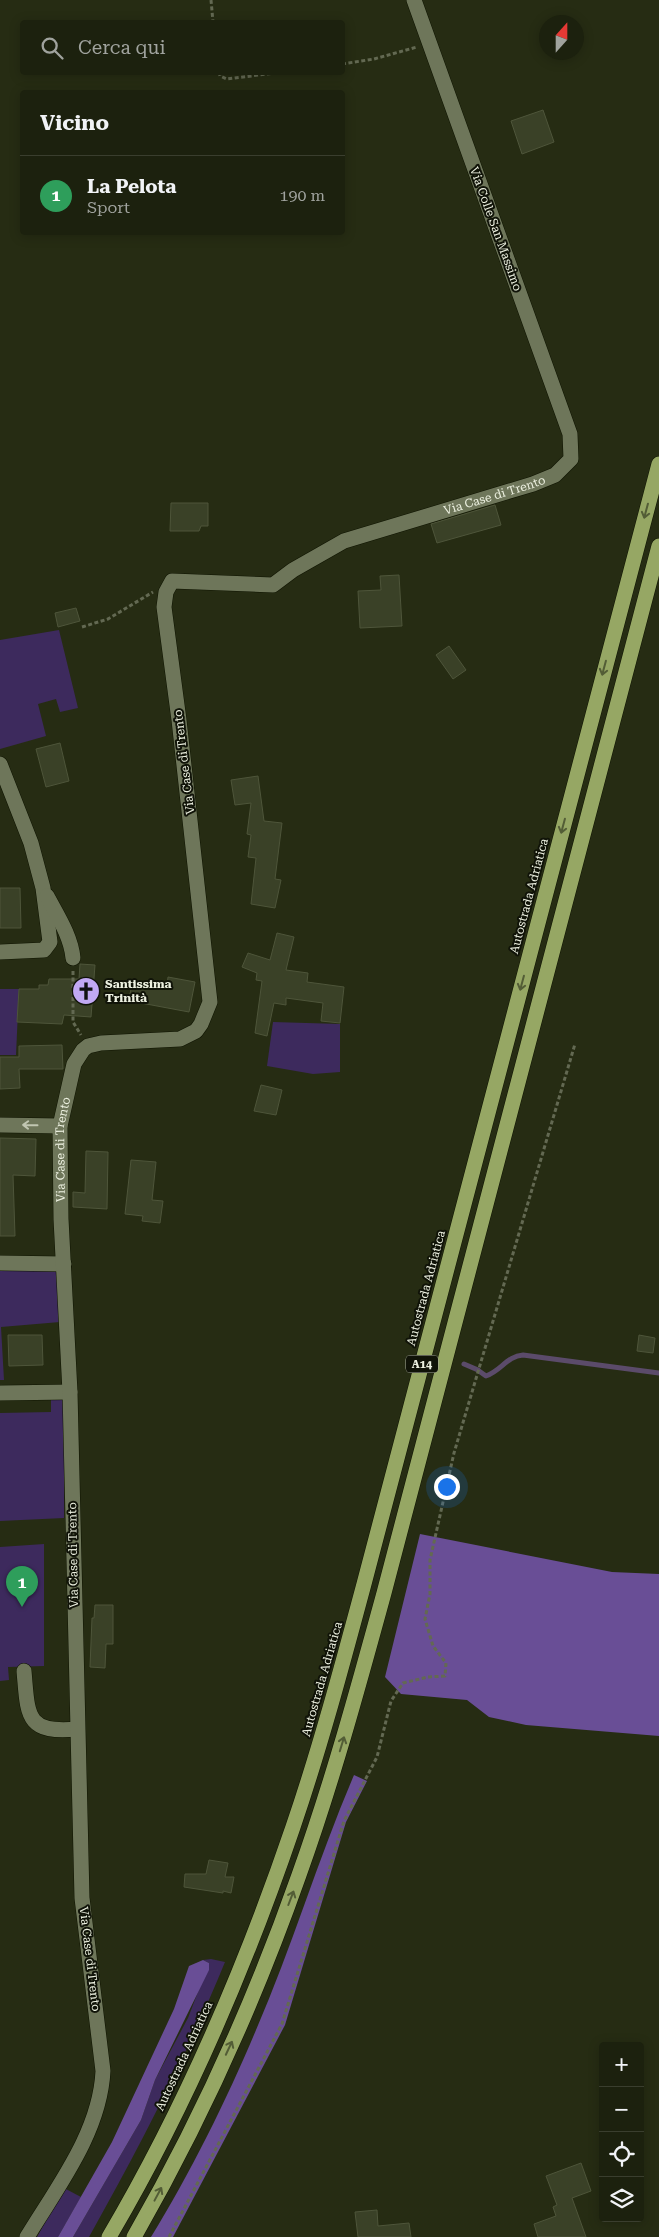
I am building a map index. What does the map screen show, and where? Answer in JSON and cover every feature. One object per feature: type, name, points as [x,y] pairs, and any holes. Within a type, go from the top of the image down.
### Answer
[{"type":"highway","name":"Autostrada Adriatica","points":[[110,2237],[172,2118],[239,1970],[290,1835],[318,1750],[364,1584],[659,464]]},
{"type":"highway","name":"A14","points":[[134,2237],[192,2128],[252,1998],[299,1877],[336,1765],[384,1593],[659,546]]},
{"type":"street","name":"Via Colle San Massimo","points":[[414,0],[570,434],[571,459]]},
{"type":"street","name":"Via Case di Trento","points":[[27,2237],[84,2142],[95,2114],[102,2085],[103,2071],[82,1898],[70,1392],[61,1219],[60,1126],[74,1064],[79,1055],[88,1046],[101,1043],[180,1039],[196,1031],[210,1002],[180,730],[164,607],[166,592],[172,581],[272,585],[293,570],[344,541],[533,484],[555,475],[571,459]]},
{"type":"street","points":[[0,764],[31,843],[43,888],[50,942],[44,950],[0,952]]},
{"type":"street","points":[[43,888],[65,930],[72,949],[73,958]]},
{"type":"street","points":[[0,1125],[60,1126]]},
{"type":"street","points":[[0,1263],[64,1264]]},
{"type":"street","points":[[0,1393],[70,1392]]},
{"type":"street","points":[[24,1671],[28,1712],[35,1722],[42,1728],[56,1731],[77,1729]]},
{"type":"path","points":[[211,0],[213,20]]},
{"type":"path","points":[[345,64],[374,59],[430,44]]},
{"type":"path","points":[[220,75],[228,79],[259,75]]},
{"type":"path","points":[[82,627],[108,618],[152,592],[166,592]]},
{"type":"path","points":[[73,958],[73,1022],[88,1046]]},
{"type":"path","points":[[169,2237],[282,2024],[344,1821],[377,1757],[391,1701],[403,1683],[428,1677],[445,1676],[446,1663],[433,1646],[425,1619],[430,1594],[430,1560],[454,1453],[575,1044]]},
{"type":"shaded area","points":[[59,630],[78,708],[60,712],[56,699],[38,704],[46,736],[0,749],[0,640]]},
{"type":"shaded area","points":[[0,989],[19,989],[16,1055],[0,1055]]},
{"type":"shaded area","points":[[273,1022],[340,1024],[340,1072],[313,1074],[267,1066]]},
{"type":"shaded area","points":[[57,1267],[60,1322],[1,1327],[4,1380],[0,1380],[0,1268]]},
{"type":"shaded area","points":[[65,1399],[64,1518],[0,1521],[0,1413],[51,1412],[51,1400]]},
{"type":"shaded area","points":[[420,1534],[612,1572],[659,1574],[659,1736],[526,1725],[489,1717],[467,1700],[401,1694],[385,1677]]},
{"type":"shaded area","points":[[44,1544],[44,1666],[8,1667],[9,1680],[0,1681],[0,1547]]},
{"type":"shaded area","points":[[354,1775],[367,1781],[346,1822],[285,2025],[173,2237],[151,2237],[194,2162],[245,2056],[269,1999]]},
{"type":"shaded area","points":[[211,1959],[225,1962],[161,2102],[89,2237],[73,2237],[141,2120],[155,2080],[188,2018],[209,1963],[203,1960]]},
{"type":"shaded area","points":[[203,1960],[209,1963],[209,1970],[155,2080],[141,2120],[73,2237],[58,2237],[112,2142],[174,2009],[189,1966]]},
{"type":"shaded area","points":[[64,2188],[81,2197],[58,2237],[37,2237]]},
{"type":"building","points":[[543,110],[554,142],[522,154],[511,121]]},
{"type":"building","points":[[171,503],[208,503],[208,526],[201,526],[199,531],[170,531]]},
{"type":"building","points":[[495,505],[501,525],[437,543],[431,524]]},
{"type":"building","points":[[399,575],[402,626],[360,628],[358,591],[381,590],[380,576]]},
{"type":"building","points":[[76,608],[80,621],[58,627],[55,613]]},
{"type":"building","points":[[449,646],[466,670],[453,679],[436,655]]},
{"type":"building","points":[[60,743],[69,781],[46,787],[36,749]]},
{"type":"building","points":[[258,776],[264,821],[282,823],[275,879],[281,880],[275,908],[251,904],[256,858],[248,857],[251,835],[247,834],[251,803],[235,805],[231,780]]},
{"type":"building","points":[[0,888],[20,888],[21,928],[0,928]]},
{"type":"building","points":[[277,933],[294,937],[286,970],[308,973],[307,982],[344,987],[340,1023],[321,1021],[323,1003],[286,998],[286,1005],[274,1003],[267,1036],[255,1033],[262,981],[256,980],[257,973],[242,967],[248,953],[270,960]]},
{"type":"building","points":[[80,964],[95,965],[91,1017],[64,1015],[62,1024],[17,1022],[19,989],[39,989],[39,985],[48,985],[49,979],[79,979]]},
{"type":"building","points":[[168,977],[195,982],[189,1012],[141,1003],[142,996],[130,994],[133,980],[167,986]]},
{"type":"building","points":[[62,1045],[63,1069],[19,1069],[20,1088],[0,1089],[0,1057],[19,1057],[19,1046]]},
{"type":"building","points":[[261,1085],[282,1090],[276,1115],[254,1111]]},
{"type":"building","points":[[0,1138],[36,1139],[35,1176],[13,1175],[15,1236],[0,1236]]},
{"type":"building","points":[[86,1151],[108,1152],[107,1209],[73,1207],[73,1192],[85,1193]]},
{"type":"building","points":[[131,1160],[156,1162],[152,1200],[163,1201],[160,1223],[142,1221],[143,1216],[125,1214]]},
{"type":"building","points":[[8,1335],[42,1335],[43,1365],[9,1366]]},
{"type":"building","points":[[639,1335],[655,1338],[653,1353],[637,1351]]},
{"type":"building","points":[[95,1605],[113,1605],[113,1644],[106,1644],[105,1668],[90,1667],[92,1618],[94,1618]]},
{"type":"building","points":[[209,1860],[228,1863],[225,1877],[234,1877],[231,1893],[184,1887],[185,1874],[206,1874]]},
{"type":"building","points":[[581,2163],[591,2191],[572,2198],[586,2237],[538,2237],[534,2224],[556,2216],[553,2207],[557,2205],[546,2176]]},
{"type":"building","points":[[377,2210],[378,2226],[409,2223],[411,2237],[358,2237],[355,2212]]},
{"type":"waterway","points":[[479,1371],[486,1376],[513,1358],[523,1355],[659,1373]]},
{"type":"waterway","points":[[464,1364],[478,1370]]},
{"type":"place","name":"Santissima Trinità","points":[[86,991]]},
{"type":"place","name":"La Pelota","points":[[22,1607]]}]
